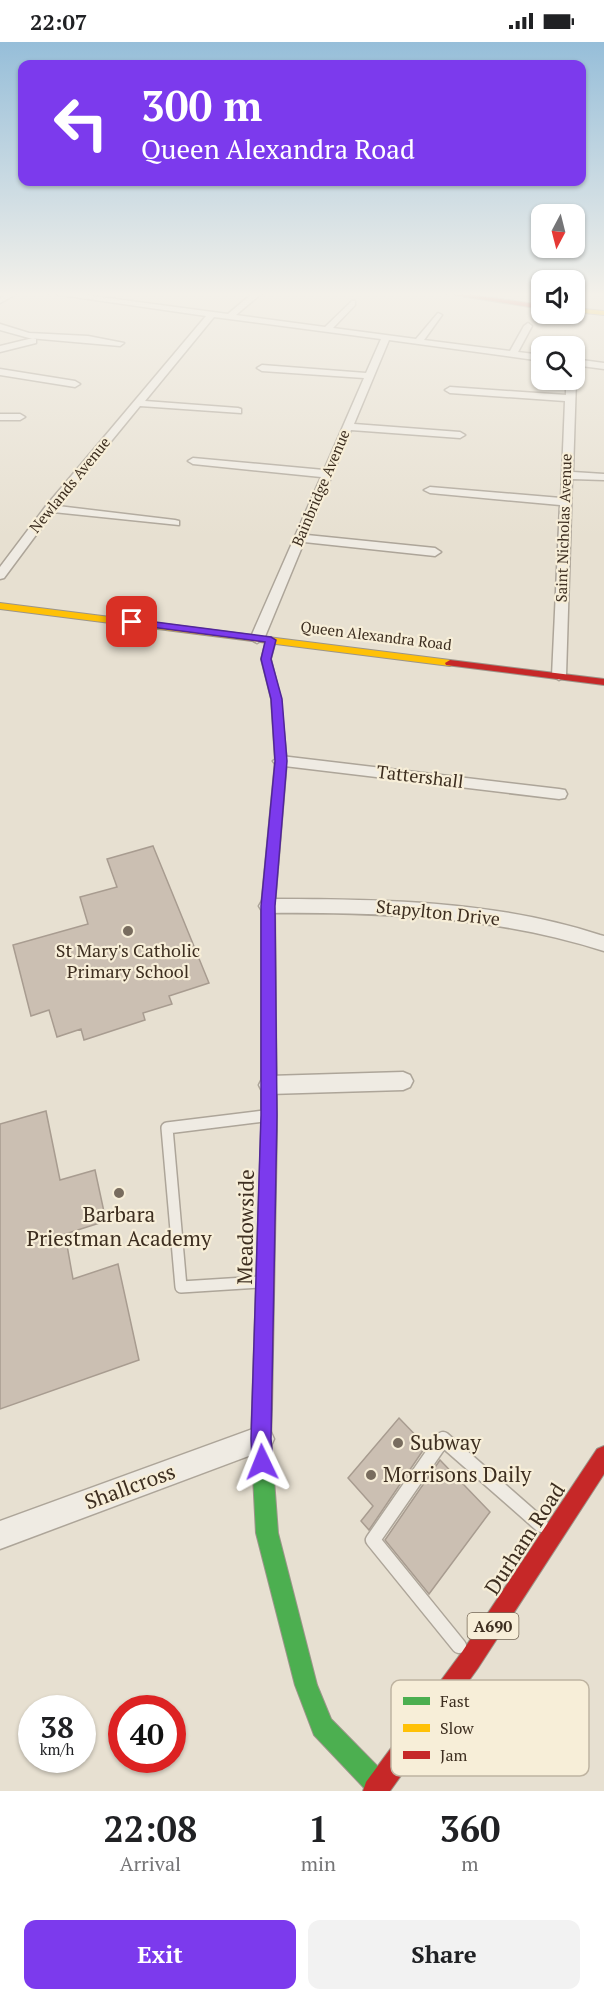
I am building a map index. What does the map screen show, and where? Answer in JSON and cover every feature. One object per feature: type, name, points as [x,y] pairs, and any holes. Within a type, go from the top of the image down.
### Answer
[{"type":"main road","name":"Queen Alexandra Road","points":[[0,606],[604,682]]},
{"type":"main road","name":"Meadowside","points":[[264,640],[266,659],[276,699],[281,761],[268,906],[269,1115],[261,1439],[267,1533],[306,1685],[322,1727],[379,1790]]},
{"type":"main road","name":"Durham Road","points":[[456,1680],[554,1536],[604,1456]]},
{"type":"main road","name":"Durham Road","points":[[379,1790],[391,1773]]},
{"type":"street","points":[[10,374],[75,384]]},
{"type":"street","name":"Newlands Avenue","points":[[0,575],[50,508],[161,374]]},
{"type":"street","points":[[337,374],[369,376]]},
{"type":"street","name":"Bainbridge Avenue","points":[[264,640],[300,538],[369,376]]},
{"type":"street","points":[[450,390],[569,398]]},
{"type":"street","name":"Saint Nicholas Avenue","points":[[559,676],[570,390]]},
{"type":"street","points":[[136,403],[238,411]]},
{"type":"street","points":[[0,417],[20,417]]},
{"type":"street","points":[[348,427],[460,435]]},
{"type":"street","points":[[194,461],[328,474]]},
{"type":"street","points":[[566,475],[604,477]]},
{"type":"street","points":[[430,490],[565,502]]},
{"type":"street","points":[[50,508],[175,523]]},
{"type":"street","points":[[300,538],[435,552]]},
{"type":"street","name":"Tattershall","points":[[281,761],[415,775],[559,794]]},
{"type":"street","name":"Stapylton Drive","points":[[268,906],[358,905],[471,914],[584,936],[604,944]]},
{"type":"street","points":[[269,1085],[403,1081]]},
{"type":"street","name":"Shallcross","points":[[0,1534],[261,1439]]},
{"type":"lane","points":[[266,1282],[181,1287],[167,1128],[269,1115]]},
{"type":"lane","points":[[470,1660],[373,1540],[443,1439],[554,1536]]},
{"type":"building","name":"St Mary's Catholic Primary School","points":[[153,846],[209,983],[169,996],[172,1004],[143,1013],[145,1020],[84,1040],[81,1029],[57,1037],[49,1010],[31,1016],[13,945],[88,924],[80,897],[117,887],[107,859]]},
{"type":"building","points":[[46,1111],[60,1180],[95,1170],[106,1221],[65,1234],[73,1279],[118,1264],[139,1360],[0,1409],[0,1124]]},
{"type":"building","points":[[399,1418],[426,1446],[369,1530],[361,1521],[373,1506],[348,1478]]},
{"type":"building","points":[[440,1460],[490,1512],[429,1594],[385,1540]]},
{"type":"traffic: fast","points":[[262,1408],[261,1439],[267,1533],[306,1685],[322,1727],[379,1786]]},
{"type":"traffic: slow","points":[[0,606],[450,663]]},
{"type":"traffic: slow","points":[[262,1408],[269,1130]]},
{"type":"traffic: jam","points":[[269,1130],[268,906],[281,761],[276,699],[266,659],[271,640]]},
{"type":"traffic: jam","points":[[450,663],[604,682]]},
{"type":"traffic: jam","points":[[455,1680],[604,1456]]},
{"type":"traffic: jam","points":[[375,1791],[391,1769]]},
{"type":"place","name":"St Mary's Catholic Primary School","points":[[128,931]]},
{"type":"place","name":"Barbara Priestman Academy","points":[[119,1193]]},
{"type":"place","name":"Subway","points":[[398,1443]]},
{"type":"place","name":"Morrisons Daily","points":[[371,1475]]},
{"type":"route","points":[[132,622],[271,640],[266,659],[276,699],[281,761],[268,906],[269,1115],[262,1462]]}]
